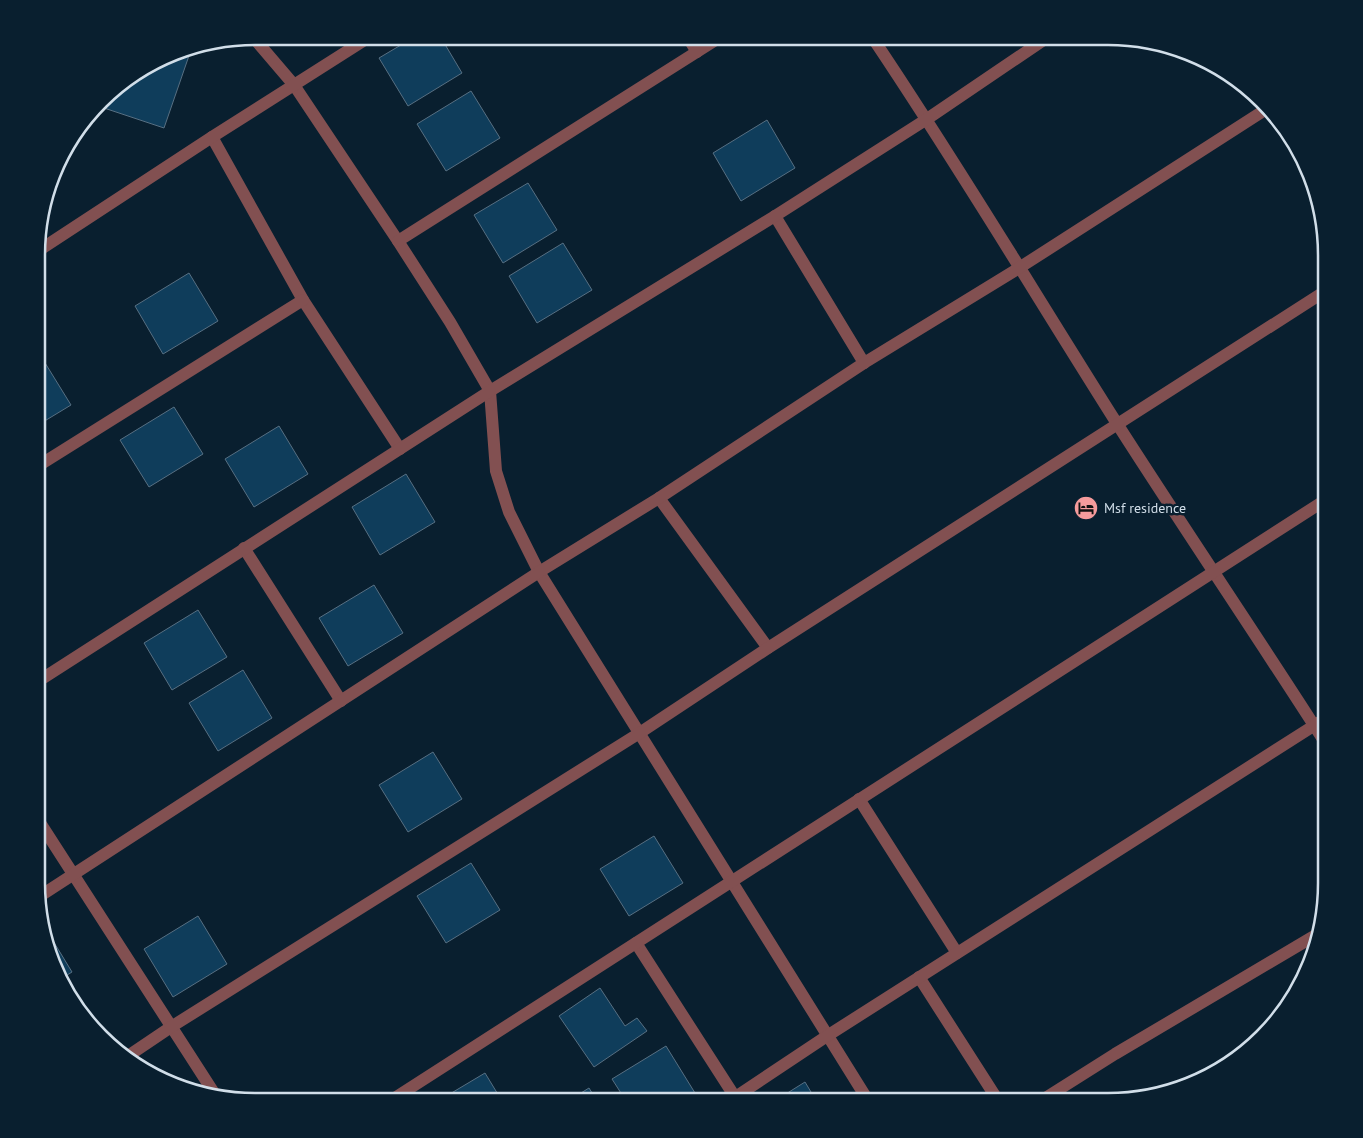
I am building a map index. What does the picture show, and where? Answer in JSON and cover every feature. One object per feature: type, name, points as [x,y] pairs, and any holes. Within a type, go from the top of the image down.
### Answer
[{"type":"street","points":[[259,45],[294,85],[450,322],[490,391],[496,471],[509,512],[538,572],[863,1093]]},
{"type":"street","points":[[45,246],[357,45]]},
{"type":"street","points":[[692,45],[697,52]]},
{"type":"street","points":[[398,241],[708,45]]},
{"type":"street","points":[[877,45],[927,119],[1118,424],[1318,731]]},
{"type":"street","points":[[45,677],[490,391],[775,216],[927,119],[1036,45]]},
{"type":"street","points":[[45,893],[538,572],[660,498],[864,363],[1019,268],[1262,112]]},
{"type":"street","points":[[212,137],[303,300],[400,449]]},
{"type":"street","points":[[775,216],[864,363]]},
{"type":"street","points":[[132,1053],[638,734],[768,648],[1318,296]]},
{"type":"street","points":[[45,462],[303,300]]},
{"type":"street","points":[[660,498],[768,648]]},
{"type":"street","points":[[402,1093],[1318,505]]},
{"type":"street","points":[[244,548],[341,701]]},
{"type":"street","points":[[740,1093],[1318,724]]},
{"type":"street","points":[[859,799],[957,953]]},
{"type":"street","points":[[45,830],[211,1088]]},
{"type":"street","points":[[1053,1093],[1115,1054],[1311,938]]},
{"type":"street","points":[[636,943],[727,1093]]},
{"type":"street","points":[[919,977],[992,1093]]},
{"type":"building","points":[[401,45],[445,45],[462,73],[408,106],[379,58]]},
{"type":"building","points":[[189,55],[164,128],[104,108],[138,80]]},
{"type":"building","points":[[471,91],[500,138],[446,171],[417,124]]},
{"type":"building","points":[[767,120],[795,168],[741,201],[713,153]]},
{"type":"building","points":[[528,183],[557,230],[503,263],[474,215]]},
{"type":"building","points":[[563,243],[592,290],[537,323],[509,276]]},
{"type":"building","points":[[189,273],[218,321],[163,354],[135,306]]},
{"type":"building","points":[[45,363],[71,405],[45,421]]},
{"type":"building","points":[[174,407],[203,454],[149,487],[120,440]]},
{"type":"building","points":[[279,426],[308,474],[254,507],[225,459]]},
{"type":"building","points":[[406,474],[435,522],[380,555],[352,507]]},
{"type":"building","points":[[374,585],[403,633],[348,666],[319,618]]},
{"type":"building","points":[[198,610],[227,657],[172,690],[144,643]]},
{"type":"building","points":[[243,670],[272,718],[218,751],[189,703]]},
{"type":"building","points":[[433,752],[462,799],[408,832],[379,785]]},
{"type":"building","points":[[654,836],[683,883],[629,916],[600,869]]},
{"type":"building","points":[[471,863],[500,910],[446,943],[417,896]]},
{"type":"building","points":[[198,916],[227,964],[173,997],[144,949]]},
{"type":"building","points":[[53,940],[72,972],[67,975]]},
{"type":"building","points":[[600,988],[625,1026],[637,1018],[647,1031],[594,1067],[559,1016]]},
{"type":"building","points":[[666,1046],[695,1093],[621,1093],[612,1079]]},
{"type":"building","points":[[485,1073],[497,1093],[451,1093]]},
{"type":"building","points":[[805,1082],[812,1093],[787,1093]]},
{"type":"building","points":[[589,1088],[592,1093],[581,1093]]},
{"type":"place","name":"Msf residence","points":[[1086,508]]}]
